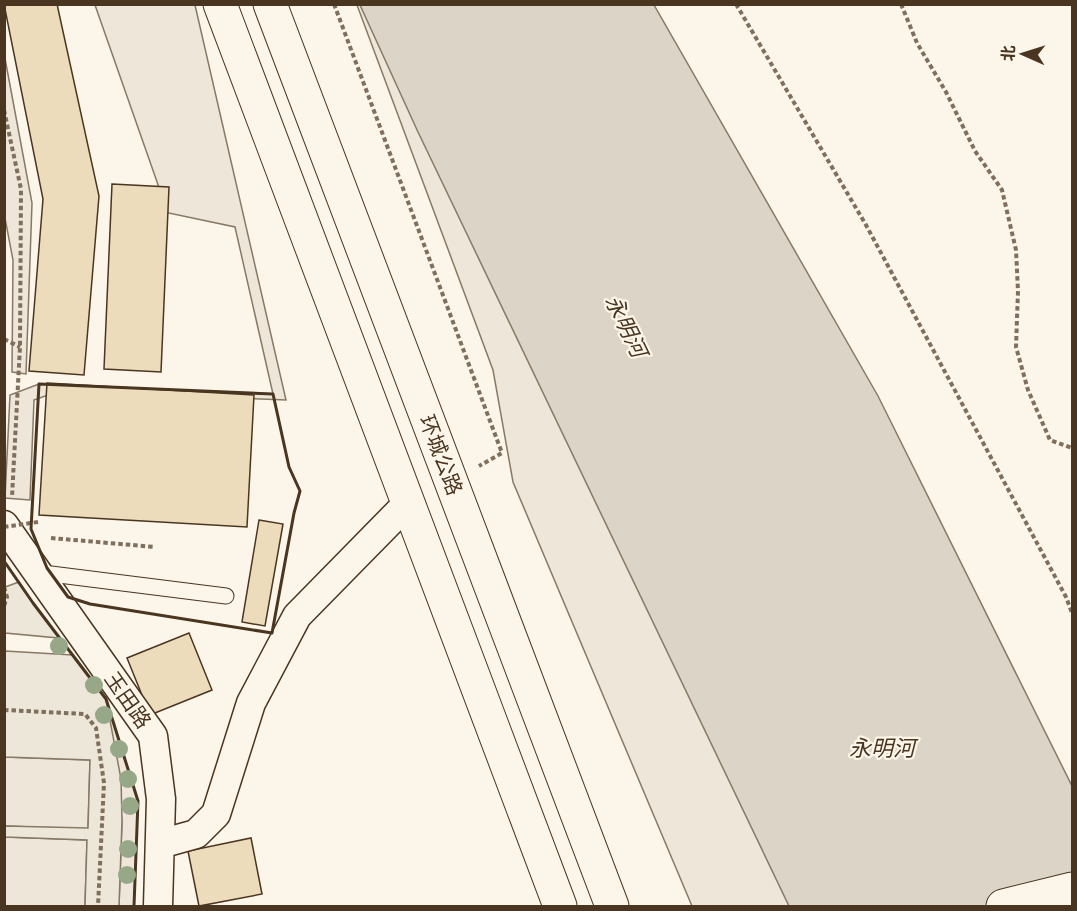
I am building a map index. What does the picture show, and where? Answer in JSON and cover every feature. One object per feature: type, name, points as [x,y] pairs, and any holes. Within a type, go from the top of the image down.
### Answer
[{"type":"main road","points":[[220,4],[560,906]]},
{"type":"main road","name":"环城公路","points":[[270,4],[612,906]]},
{"type":"main road","points":[[1003,906],[1072,889]]},
{"type":"street","points":[[160,844],[196,834],[216,814],[251,703],[297,616],[408,503]]},
{"type":"street","name":"玉田路","points":[[8,522],[41,575],[153,736],[161,800],[158,906]]},
{"type":"lane","points":[[41,575],[51,574],[226,596]]},
{"type":"path","points":[[334,4],[502,453],[451,480]]},
{"type":"path","points":[[736,4],[866,225],[1066,597],[1072,613]]},
{"type":"path","points":[[901,4],[916,44],[946,92],[975,151],[1002,190],[1016,250],[1018,291],[1016,347],[1028,390],[1050,441],[1072,448]]},
{"type":"path","points":[[4,110],[21,189],[20,347],[8,522],[38,522]]},
{"type":"path","points":[[4,339],[20,347]]},
{"type":"path","points":[[39,515],[38,522],[41,528]]},
{"type":"path","points":[[45,533],[48,538],[154,548]]},
{"type":"path","points":[[4,587],[7,597],[4,606]]},
{"type":"path","points":[[4,710],[85,714],[96,728],[104,783],[98,906]]},
{"type":"shaded area","points":[[95,5],[195,5],[286,400],[59,391],[34,400],[30,500],[5,498],[10,395],[39,384],[273,394],[235,227],[159,211],[162,196]]},
{"type":"shaded area","points":[[357,5],[361,5],[793,906],[692,906],[513,482],[493,370]]},
{"type":"shaded area","points":[[4,53],[32,203],[26,374],[12,372],[13,260],[4,213]]},
{"type":"shaded area","points":[[19,582],[59,638],[5,633],[5,587]]},
{"type":"shaded area","points":[[5,651],[73,655],[106,699],[121,779],[119,906],[85,906],[87,840],[5,837],[5,826],[88,828],[90,760],[5,757]]},
{"type":"shaded area","points":[[106,699],[138,801],[134,906],[119,906],[122,821]]},
{"type":"shaded area","points":[[5,757],[90,760],[88,829],[5,826]]},
{"type":"shaded area","points":[[5,837],[87,840],[85,906],[5,906]]},
{"type":"water","name":"永明河","points":[[360,5],[654,5],[878,396],[1072,786],[1072,906],[789,906],[418,132]]},
{"type":"building","points":[[4,4],[57,4],[99,196],[84,375],[29,371],[43,199]]},
{"type":"building","points":[[112,184],[169,187],[161,372],[104,369]]},
{"type":"building","points":[[47,383],[254,395],[247,527],[39,515]]},
{"type":"building","points":[[259,520],[283,524],[265,626],[242,622]]},
{"type":"building","points":[[189,633],[212,690],[150,715],[127,658]]},
{"type":"building","points":[[251,838],[262,894],[199,906],[188,851]]},
{"type":"wall","points":[[39,384],[273,394],[289,467],[300,491],[272,633],[90,604],[68,597],[47,568],[31,529],[39,384]]},
{"type":"wall","points":[[4,561],[106,699],[138,801],[134,906]]}]
